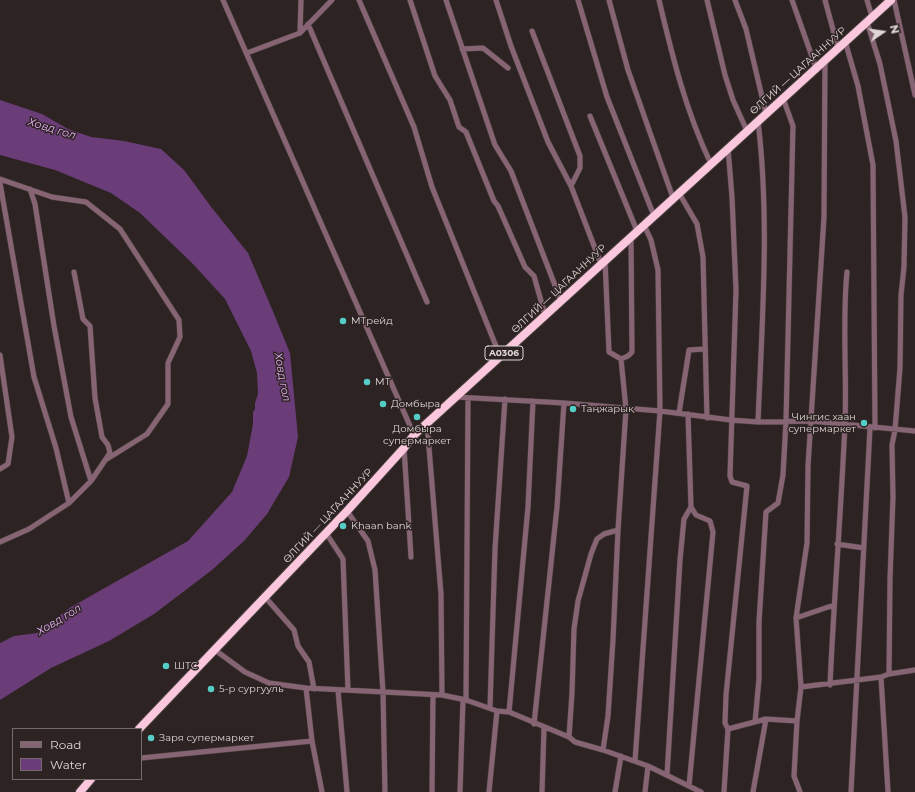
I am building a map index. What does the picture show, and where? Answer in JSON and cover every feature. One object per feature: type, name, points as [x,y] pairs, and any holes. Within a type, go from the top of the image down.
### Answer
[{"type":"highway","name":"ӨЛГИЙ — ЦАГААННУУР","points":[[140,728],[347,512],[414,435],[891,0]]},
{"type":"highway","points":[[80,792],[90,780]]},
{"type":"street","points":[[223,0],[414,435]]},
{"type":"street","points":[[300,33],[301,0]]},
{"type":"street","points":[[247,53],[300,33],[332,0]]},
{"type":"street","points":[[359,0],[414,127],[432,187],[500,356]]},
{"type":"street","points":[[410,0],[435,76],[450,100],[459,127],[466,132],[494,201],[498,206],[525,267],[534,276],[546,315]]},
{"type":"street","points":[[446,0],[495,145],[511,171],[561,301]]},
{"type":"street","points":[[496,0],[511,46],[548,142],[571,186],[603,262],[609,352],[621,359]]},
{"type":"street","points":[[578,0],[607,97],[654,216]]},
{"type":"street","points":[[609,0],[628,70],[676,196],[697,224],[703,257],[704,349],[707,418]]},
{"type":"street","points":[[659,0],[666,34],[688,104],[701,142],[711,164]]},
{"type":"street","points":[[707,0],[733,100],[747,131]]},
{"type":"street","points":[[735,0],[746,29],[766,114]]},
{"type":"street","points":[[792,0],[816,68]]},
{"type":"street","points":[[825,0],[838,48]]},
{"type":"street","points":[[867,0],[869,19],[896,141],[905,217],[895,430],[892,445],[894,497],[890,579],[889,674]]},
{"type":"street","points":[[894,0],[915,95]]},
{"type":"street","points":[[308,24],[427,302]]},
{"type":"street","points":[[532,31],[580,156],[580,168],[571,186]]},
{"type":"street","points":[[845,41],[858,86],[873,165],[872,428],[851,792]]},
{"type":"street","points":[[462,49],[483,48],[508,68]]},
{"type":"street","points":[[800,792],[794,776],[797,721],[801,687],[796,618],[807,543],[808,466],[824,218],[826,59]]},
{"type":"street","points":[[755,722],[759,679],[759,622],[766,512],[778,503],[783,475],[786,421],[793,126],[784,98]]},
{"type":"street","points":[[590,116],[634,234],[632,352],[628,356],[621,359]]},
{"type":"street","points":[[758,121],[762,154],[764,246],[758,422]]},
{"type":"street","points":[[724,792],[728,729],[725,722],[726,695],[746,486],[732,482],[730,476],[736,290],[732,197],[728,148]]},
{"type":"street","points":[[0,178],[52,197],[86,202],[120,229],[179,320],[180,337],[168,363],[168,404],[147,434],[107,459]]},
{"type":"street","points":[[0,183],[34,377],[56,448],[69,503]]},
{"type":"street","points":[[30,189],[35,204],[54,326],[71,417],[91,481]]},
{"type":"street","points":[[635,761],[660,411],[658,270],[651,240],[644,225]]},
{"type":"street","points":[[0,542],[29,530],[69,503],[91,481],[110,453],[108,445],[102,437],[95,398],[90,326],[83,319],[74,272]]},
{"type":"street","points":[[830,684],[844,424],[846,373],[844,299],[847,272]]},
{"type":"street","points":[[679,413],[689,350],[704,349]]},
{"type":"street","points":[[0,355],[12,436],[8,464],[0,469]]},
{"type":"street","points":[[603,750],[608,716],[626,408],[621,359]]},
{"type":"street","points":[[456,397],[626,408],[688,414],[707,418],[758,422],[811,421],[915,431]]},
{"type":"street","points":[[460,792],[464,700],[468,398]]},
{"type":"street","points":[[490,708],[495,549],[505,399]]},
{"type":"street","points":[[509,712],[528,507],[533,401]]},
{"type":"street","points":[[534,724],[555,522],[564,403]]},
{"type":"street","points":[[684,792],[688,785],[713,532],[710,521],[696,515],[691,507],[688,414]]},
{"type":"street","points":[[428,423],[441,594],[442,695]]},
{"type":"street","points":[[404,448],[411,557]]},
{"type":"street","points":[[667,775],[680,560],[684,519],[691,507]]},
{"type":"street","points":[[347,512],[368,541],[373,556],[383,692],[385,792]]},
{"type":"street","points":[[568,737],[572,693],[574,629],[578,601],[591,554],[597,539],[604,534],[618,530]]},
{"type":"street","points":[[326,533],[343,559],[348,690]]},
{"type":"street","points":[[837,544],[864,548]]},
{"type":"street","points":[[265,597],[294,630],[298,646],[309,662],[314,688]]},
{"type":"street","points":[[796,618],[834,605]]},
{"type":"street","points":[[215,650],[258,679],[269,683],[306,688],[442,695],[464,700],[497,711],[509,712],[534,724],[568,737],[575,742],[648,766],[701,792]]},
{"type":"street","points":[[801,687],[882,677],[889,674],[915,670]]},
{"type":"street","points":[[882,677],[888,792]]},
{"type":"street","points":[[306,688],[312,741],[322,792]]},
{"type":"street","points":[[338,690],[347,792]]},
{"type":"street","points":[[432,792],[433,695]]},
{"type":"street","points":[[489,792],[497,711]]},
{"type":"street","points":[[728,729],[766,719],[797,721]]},
{"type":"street","points":[[754,792],[766,719]]},
{"type":"street","points":[[542,792],[544,728]]},
{"type":"street","points":[[142,758],[312,741]]},
{"type":"street","points":[[616,792],[621,756]]},
{"type":"street","points":[[645,792],[648,766]]},
{"type":"water","name":"Ховд гол","points":[[0,100],[42,114],[68,129],[91,137],[124,141],[161,149],[184,170],[248,253],[272,309],[290,353],[298,437],[289,477],[267,514],[244,541],[212,570],[154,614],[109,641],[51,668],[0,700],[0,643],[14,636],[37,633],[71,607],[188,541],[232,492],[247,456],[253,424],[253,412],[258,394],[257,373],[251,351],[225,299],[193,264],[140,213],[111,193],[55,170],[0,155]]},
{"type":"place","name":"MTрейд","points":[[343,321]]},
{"type":"place","name":"МТ","points":[[367,382]]},
{"type":"place","name":"Домбыра","points":[[383,404]]},
{"type":"place","name":"Таңжарық","points":[[573,409]]},
{"type":"place","name":"Домбыра супермаркет","points":[[417,417]]},
{"type":"place","name":"Чингис хаан супермаркет","points":[[864,423]]},
{"type":"place","name":"Khaan bank","points":[[343,526]]},
{"type":"place","name":"ШТС","points":[[166,666]]},
{"type":"place","name":"5-р сургууль","points":[[211,689]]},
{"type":"place","name":"Заря супермаркет","points":[[151,738]]}]
